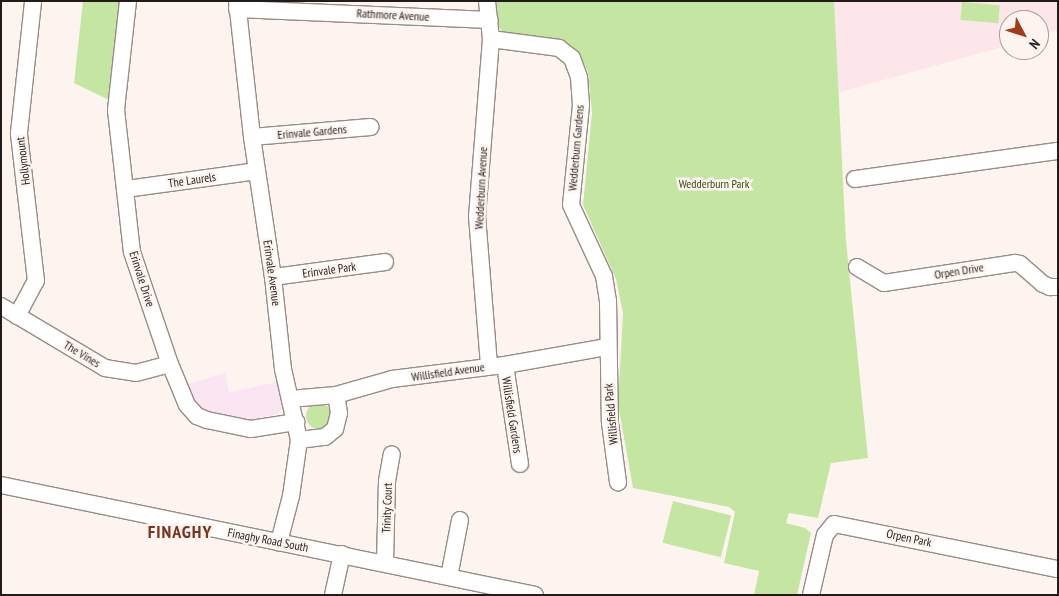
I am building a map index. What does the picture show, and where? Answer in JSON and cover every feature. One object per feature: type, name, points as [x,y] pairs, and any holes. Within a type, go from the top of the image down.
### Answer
[{"type":"street","name":"Hollymount","points":[[17,316],[36,281],[19,133],[33,1]]},
{"type":"street","name":"Erinvale Drive","points":[[128,1],[116,110],[132,252],[170,364],[187,405],[197,416],[207,420],[251,429],[296,422]]},
{"type":"street","name":"Wedderburn Avenue","points":[[487,1],[491,40],[477,216],[497,365]]},
{"type":"street","name":"Rathmore Avenue","points":[[237,5],[367,7],[490,20]]},
{"type":"street","name":"Erinvale Avenue","points":[[237,5],[252,137],[273,277],[283,369],[300,440],[293,486],[279,542]]},
{"type":"street","name":"Wedderburn Gardens","points":[[491,40],[559,48],[572,58],[579,77],[580,122],[571,205],[604,276],[608,301],[607,347]]},
{"type":"street","name":"Erinvale Gardens","points":[[252,137],[371,127]]},
{"type":"street","points":[[855,179],[1058,151]]},
{"type":"street","name":"The Laurels","points":[[126,189],[257,171]]},
{"type":"street","name":"Erinvale Park","points":[[273,277],[385,262]]},
{"type":"street","name":"Orpen Drive","points":[[857,267],[884,283],[1015,263],[1020,264],[1043,284],[1050,287],[1058,287]]},
{"type":"street","name":"The Vines","points":[[1,306],[104,368],[136,373],[170,364]]},
{"type":"street","name":"Willisfield Avenue","points":[[290,399],[336,395],[392,379],[497,365],[607,347]]},
{"type":"street","name":"Willisfield Park","points":[[607,347],[610,423],[618,482]]},
{"type":"street","name":"Willisfield Gardens","points":[[497,365],[520,464]]},
{"type":"street","points":[[300,440],[324,437],[335,429],[340,414],[336,395]]},
{"type":"street","name":"Trinity Court","points":[[385,563],[387,481],[392,454]]},
{"type":"street","name":"Finaghy Road South","points":[[1,485],[535,595]]},
{"type":"street","points":[[449,577],[460,520]]},
{"type":"street","name":"Orpen Park","points":[[811,595],[825,535],[834,524],[1058,570]]},
{"type":"street","points":[[332,595],[342,554]]},
{"type":"shaded area","points":[[833,1],[1058,1],[1058,30],[1049,33],[1049,10],[999,10],[999,48],[837,93]]},
{"type":"shaded area","points":[[225,373],[229,392],[277,382],[282,408],[277,414],[254,419],[206,417],[199,413],[189,384]]},
{"type":"green space","points":[[83,1],[123,1],[109,100],[74,83]]},
{"type":"green space","name":"Wedderburn Park","points":[[497,1],[834,1],[846,241],[868,458],[831,463],[818,518],[789,513],[786,523],[805,528],[811,533],[797,595],[754,595],[759,571],[724,563],[735,512],[729,507],[633,488],[618,404],[623,313],[616,279],[583,205],[592,113],[588,72],[578,52],[562,41],[504,33],[497,26]]},
{"type":"green space","points":[[962,2],[1000,5],[998,23],[960,20]]},
{"type":"green space","points":[[319,403],[328,407],[332,416],[328,425],[319,429],[310,425],[306,416],[310,407]]},
{"type":"green space","points":[[673,501],[731,516],[721,557],[663,543]]},
{"type":"district","name":"FINAGHY","points":[[180,532]]}]
